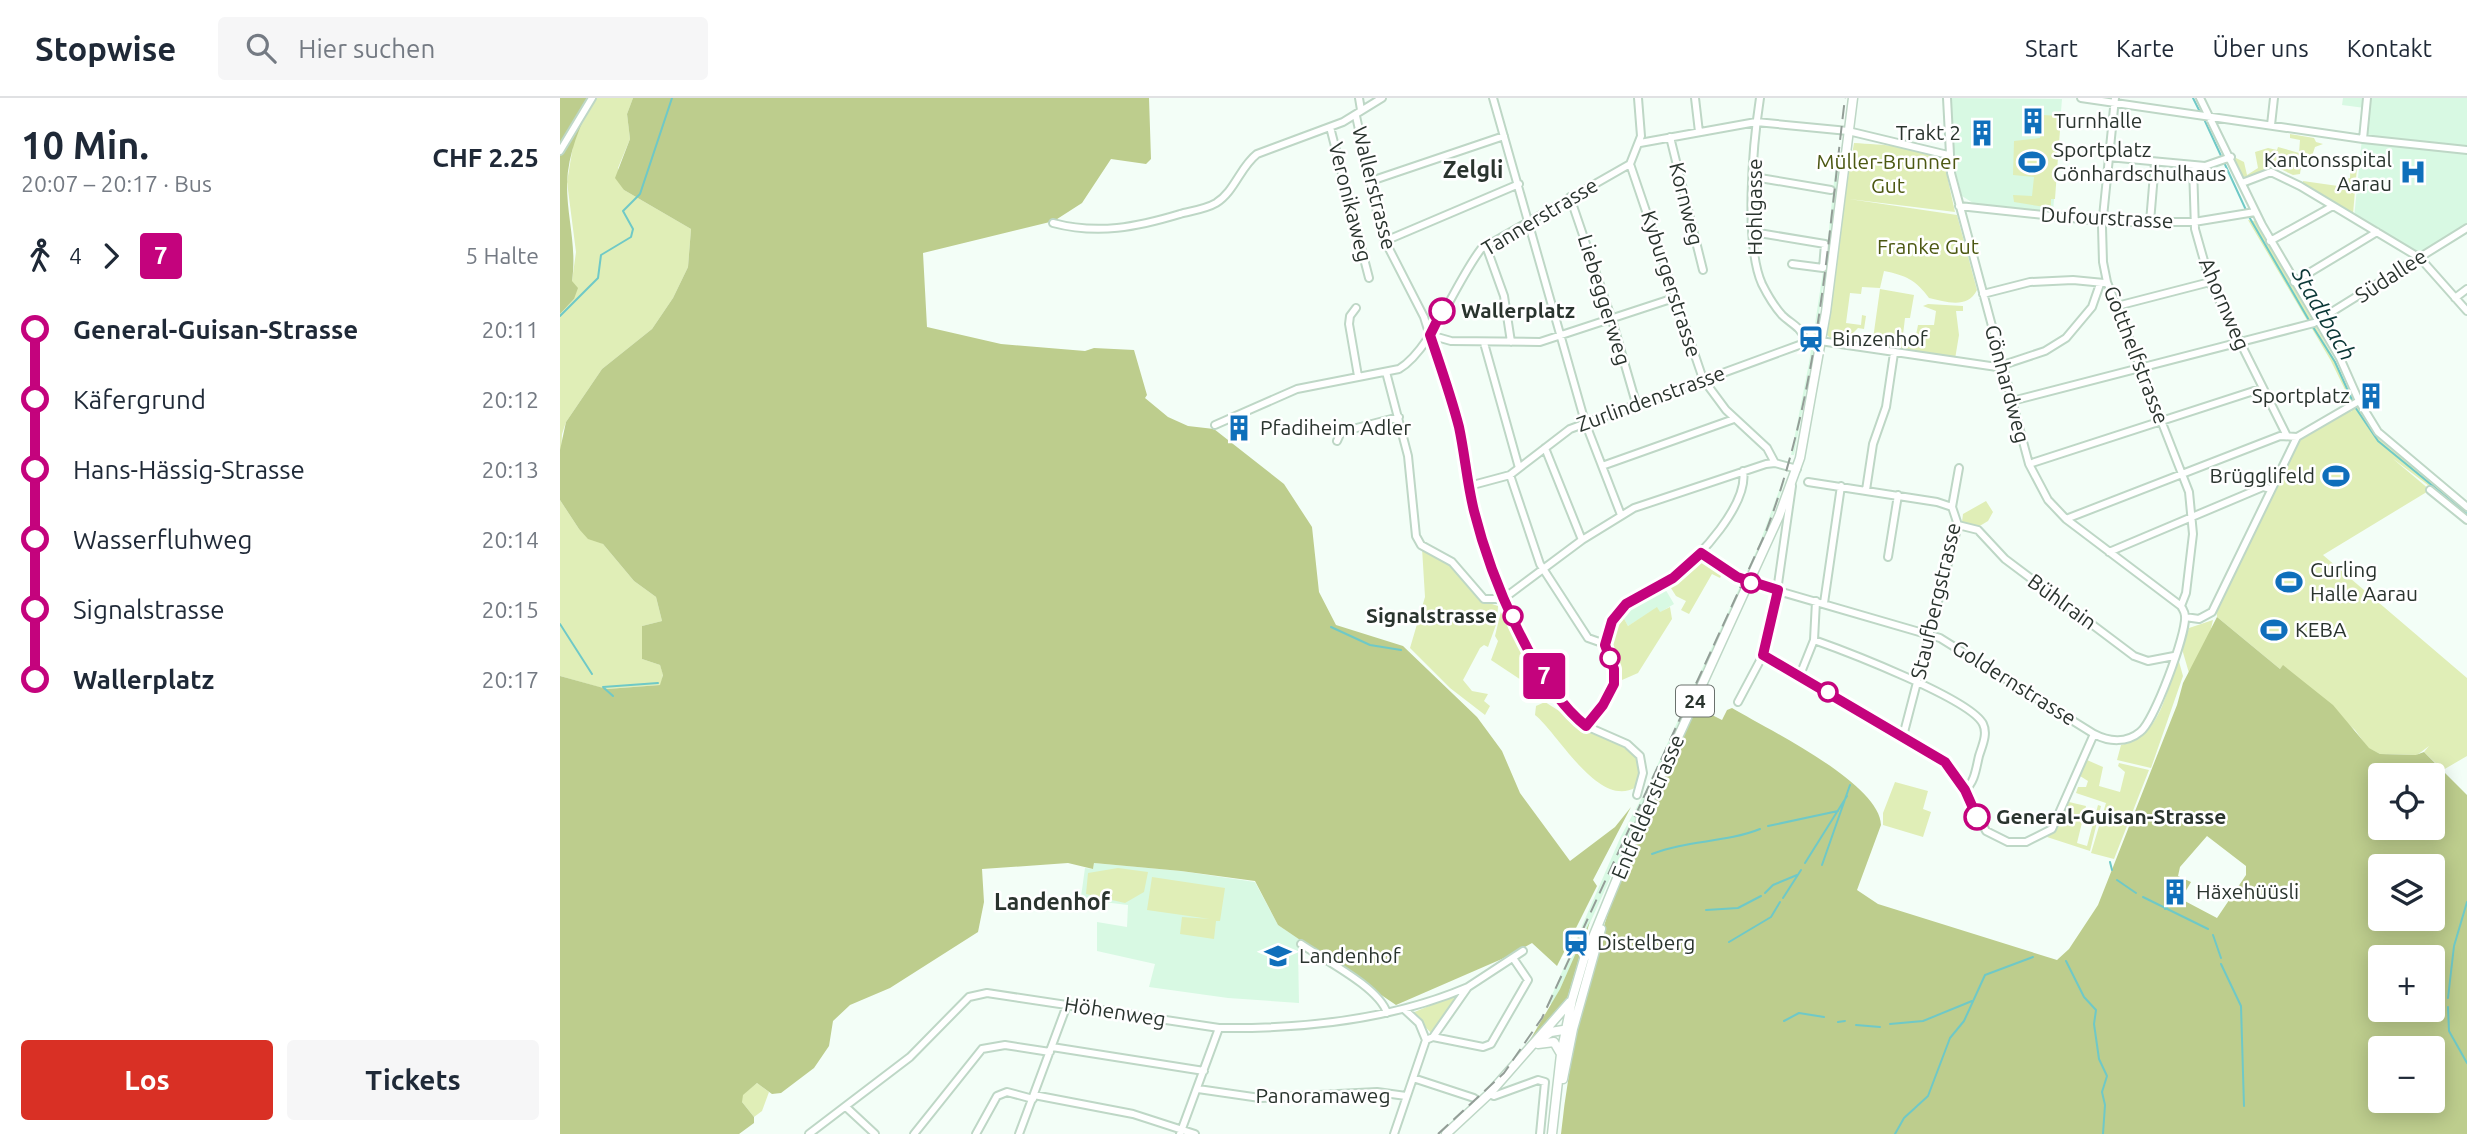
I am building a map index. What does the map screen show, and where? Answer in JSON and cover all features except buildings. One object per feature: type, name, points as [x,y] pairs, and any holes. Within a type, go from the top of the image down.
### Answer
[{"type":"main road","name":"Entfelderstrasse","points":[[1569,1028],[1572,1000],[1588,950],[1648,803],[1797,469],[1821,341],[1853,98]]},
{"type":"main road","name":"Entfelderstrasse","points":[[1553,1134],[1561,1054],[1604,913]]},
{"type":"main road","points":[[1451,1132],[1489,1094],[1572,1000]]},
{"type":"main road","points":[[1551,1024],[1569,1028]]},
{"type":"main road","points":[[1529,1049],[1550,1032],[1569,1028]]},
{"type":"main road","name":"24","points":[[1553,1134],[1569,1028]]},
{"type":"main road","points":[[1529,1049],[1547,1041],[1556,1045],[1561,1054]]},
{"type":"street","points":[[560,151],[592,98]]},
{"type":"street","name":"Wallerstrasse","points":[[1359,98],[1358,113],[1385,241],[1419,305],[1430,335]]},
{"type":"street","points":[[1054,223],[1094,229],[1126,228],[1215,203],[1232,187],[1246,162],[1257,154],[1330,127],[1382,98]]},
{"type":"street","points":[[1493,98],[1585,422],[1621,515]]},
{"type":"street","points":[[1630,164],[1640,142],[1642,130],[1638,98]]},
{"type":"street","points":[[1695,98],[1699,132]]},
{"type":"street","name":"Hohlgasse","points":[[1760,98],[1756,122],[1752,232],[1756,271],[1783,316],[1803,334],[1803,341]]},
{"type":"street","name":"Gönhardweg","points":[[1947,98],[1948,155],[1959,206],[2029,464],[2048,500],[2066,519],[2180,606]]},
{"type":"street","points":[[2081,98],[2363,139],[2467,150]]},
{"type":"street","points":[[2200,98],[2205,116],[2242,183],[2250,214],[2270,241],[2317,322],[2356,403],[2378,432],[2467,507]]},
{"type":"street","points":[[2271,125],[2274,98]]},
{"type":"street","points":[[2363,139],[2367,98]]},
{"type":"street","name":"Gotthelfstrasse","points":[[2114,101],[2102,221],[2104,283],[2117,306],[2183,474],[2192,517],[2186,593],[2180,606]]},
{"type":"street","points":[[1640,142],[1756,122],[1848,131],[1948,155]]},
{"type":"street","name":"Veronikaweg","points":[[1330,127],[1369,278]]},
{"type":"street","points":[[1371,181],[1504,136]]},
{"type":"street","name":"Kornweg","points":[[1670,137],[1703,270]]},
{"type":"street","points":[[2108,158],[2193,166],[2227,159]]},
{"type":"street","points":[[2150,222],[2154,162]]},
{"type":"street","name":"Tannerstrasse","points":[[1215,425],[1297,389],[1386,372],[1410,362],[1430,335],[1465,270],[1486,246],[1529,219],[1630,164]]},
{"type":"street","name":"Kyburgerstrasse","points":[[1630,164],[1703,379],[1734,419],[1767,448],[1774,463]]},
{"type":"street","name":"Ahornweg","points":[[2193,166],[2194,222],[2210,282],[2238,344],[2286,434]]},
{"type":"street","points":[[2242,183],[2275,172],[2420,258],[2467,311]]},
{"type":"street","points":[[1754,177],[1831,190]]},
{"type":"street","points":[[1385,241],[1518,184]]},
{"type":"street","name":"Liebeggerweg","points":[[1570,197],[1612,320],[1636,403]]},
{"type":"street","name":"Dufourstrasse","points":[[1959,206],[2102,221],[2194,222],[2250,214]]},
{"type":"street","points":[[2270,241],[2333,206]]},
{"type":"street","name":"Südallee","points":[[2012,401],[2317,322],[2467,228]]},
{"type":"street","points":[[1752,232],[1825,244],[1823,268],[1792,264]]},
{"type":"street","points":[[2294,282],[2378,232]]},
{"type":"street","points":[[1486,246],[1504,296],[1511,342]]},
{"type":"street","points":[[1821,341],[1982,366],[2004,364],[2045,351],[2066,338],[2092,307],[2104,283],[2043,281],[1983,294]]},
{"type":"street","points":[[2117,306],[2210,282]]},
{"type":"street","points":[[2455,298],[2467,289]]},
{"type":"street","points":[[1430,335],[1451,341],[1540,342],[1674,298]]},
{"type":"street","points":[[1356,308],[1350,316],[1349,324],[1357,376]]},
{"type":"street","points":[[1430,335],[1459,427],[1469,486],[1486,551],[1503,597],[1566,708],[1586,726],[1627,744],[1640,755],[1643,773],[1637,794]]},
{"type":"street","name":"Zurlindenstrasse","points":[[1469,486],[1510,475],[1570,429],[1585,422],[1794,348],[1803,341]]},
{"type":"street","points":[[1484,343],[1519,468]]},
{"type":"street","points":[[1866,490],[1873,444],[1886,407],[1894,353]]},
{"type":"street","points":[[1386,372],[1410,468],[1418,541],[1452,562],[1480,597],[1491,601],[1503,597],[1581,540],[1621,515],[1672,494],[1743,471],[1774,463],[1797,469]]},
{"type":"street","points":[[2029,464],[2263,388]]},
{"type":"street","points":[[2180,606],[2185,617],[2199,619],[2212,612],[2297,436],[2356,403]]},
{"type":"street","points":[[1337,441],[1341,432],[1399,417]]},
{"type":"street","points":[[1602,466],[1734,419]]},
{"type":"street","points":[[2066,519],[2286,434],[2297,436]]},
{"type":"street","points":[[1545,447],[1581,540]]},
{"type":"street","points":[[1808,482],[1898,495],[1952,507],[1959,468]]},
{"type":"street","points":[[1586,726],[1603,705],[1614,684],[1614,669],[1605,645],[1609,625],[1621,608],[1673,578],[1701,553],[1736,503],[1744,480],[1743,471]]},
{"type":"street","points":[[1510,475],[1543,570],[1588,638],[1605,645]]},
{"type":"street","points":[[1738,702],[1763,655],[1778,590],[1791,510],[1792,484]]},
{"type":"street","points":[[1800,676],[1814,640],[1841,486]]},
{"type":"street","points":[[2109,552],[2263,487],[2271,489]]},
{"type":"street","points":[[2430,490],[2467,520]]},
{"type":"street","points":[[1888,557],[1898,495]]},
{"type":"street","name":"Staufbergstrasse","points":[[1903,736],[1958,525],[1952,507]]},
{"type":"street","name":"Bühlrain","points":[[1958,525],[1978,530],[1991,547],[2013,565],[2134,656],[2148,661],[2174,656]]},
{"type":"street","points":[[1701,553],[1718,567],[1743,580]]},
{"type":"street","name":"Goldernstrasse","points":[[1754,584],[1930,634],[1960,649],[2094,734],[2108,739],[2125,740],[2143,730],[2154,713],[2185,617]]},
{"type":"street","points":[[1814,640],[1918,682],[1977,716],[1983,724],[1983,742],[1973,779],[1965,790]]},
{"type":"street","points":[[1763,655],[1945,762],[1965,790],[1986,831],[2008,842],[2036,839],[2052,829],[2094,734]]},
{"type":"street","points":[[1301,944],[1370,990],[1384,1003],[1387,1013]]},
{"type":"street","points":[[1394,1134],[1406,1096],[1430,1038],[1468,987],[1523,951]]},
{"type":"street","points":[[1405,1010],[1430,1038],[1483,1047],[1491,1044],[1528,980],[1513,958]]},
{"type":"street","name":"Höhenweg","points":[[809,1134],[921,1048],[969,997],[986,993],[1219,1028],[1274,1027],[1387,1013],[1405,1010],[1468,987]]},
{"type":"street","points":[[1019,1134],[1067,1005]]},
{"type":"street","points":[[1181,1132],[1219,1028]]},
{"type":"street","points":[[914,1134],[982,1049],[1005,1045],[1204,1070]]},
{"type":"street","points":[[1413,1078],[1474,1098]]},
{"type":"street","points":[[1489,1094],[1494,1096],[1538,1080],[1545,1082],[1541,1134]]},
{"type":"street","name":"Panoramaweg","points":[[1198,1089],[1260,1098],[1377,1092],[1406,1096]]},
{"type":"street","points":[[976,1134],[997,1096],[1007,1092],[1133,1114],[1181,1132],[1195,1134]]},
{"type":"street","points":[[846,1107],[876,1134]]},
{"type":"shaded area","points":[[1950,98],[2062,99],[2053,212],[1973,203],[1962,196],[1952,158]]},
{"type":"shaded area","name":"Kantonsspital Aarau","points":[[2343,98],[2467,98],[2467,228],[2420,258],[2354,218],[2365,108],[2342,105]]},
{"type":"shaded area","points":[[1837,153],[1841,153],[1836,197],[1814,349],[1794,455],[1791,455],[1809,363],[1828,239]]},
{"type":"shaded area","points":[[1783,480],[1785,481],[1765,537],[1560,989],[1552,1004],[1548,1004],[1621,836],[1645,792],[1759,545]]},
{"type":"shaded area","points":[[1664,587],[1674,604],[1659,613],[1657,608],[1628,626],[1621,613]]},
{"type":"shaded area","points":[[1094,863],[1181,871],[1255,882],[1278,925],[1308,945],[1298,949],[1299,1003],[1228,998],[1149,987],[1155,964],[1097,951],[1097,922],[1127,927],[1128,905],[1086,900],[1081,897],[1085,868],[1093,869]]},
{"type":"green space","points":[[560,98],[594,98],[576,139],[568,173],[572,281],[578,288],[574,299],[560,314]]},
{"type":"green space","points":[[594,98],[633,98],[627,114],[630,139],[618,168],[624,190],[691,229],[688,267],[673,298],[652,329],[602,369],[566,422],[562,434],[560,477],[560,314],[574,299],[572,281],[576,252],[567,182],[575,134]]},
{"type":"green space","points":[[633,98],[1149,98],[1151,159],[1146,164],[1111,159],[1082,203],[1054,221],[923,253],[927,327],[1001,344],[1085,351],[1094,348],[1134,350],[1147,395],[1145,398],[1168,417],[1188,426],[1214,429],[1284,484],[1312,527],[1319,592],[1336,625],[1403,646],[1477,717],[1502,751],[1520,793],[1570,861],[1615,827],[1631,807],[1593,880],[1597,886],[1557,966],[1532,943],[1511,955],[1396,1005],[1278,925],[1255,881],[1094,863],[1093,869],[1068,863],[982,869],[984,902],[978,932],[890,988],[850,1005],[833,1021],[829,1046],[814,1068],[781,1093],[772,1094],[757,1083],[743,1095],[742,1102],[754,1117],[754,1123],[739,1134],[560,1134],[560,676],[607,689],[660,685],[663,675],[660,665],[642,659],[642,626],[662,621],[656,597],[634,581],[603,544],[588,539],[560,500],[560,450],[566,422],[602,369],[652,329],[673,298],[688,267],[691,229],[624,190],[615,178],[630,139],[627,114]]},
{"type":"green space","points":[[2043,115],[2061,116],[2055,199],[2051,199],[2051,208],[2014,202],[2013,195],[2032,196],[2034,177],[2013,175],[2014,141],[2040,138]]},
{"type":"green space","points":[[2290,134],[2314,138],[2316,142],[2323,144],[2315,147],[2312,156],[2303,152],[2300,174],[2293,175],[2272,165],[2273,159],[2265,162],[2269,166],[2266,172],[2243,178],[2234,157],[2244,162],[2247,175],[2258,168],[2255,152],[2268,148],[2277,150],[2278,147],[2299,153],[2300,140],[2290,138]]},
{"type":"green space","points":[[1854,143],[1912,149],[1944,162],[1955,212],[1849,199],[1957,215],[1977,290],[1968,300],[1962,302],[1942,301],[1929,298],[1910,279],[1884,271],[1880,288],[1862,287],[1861,294],[1850,293],[1846,323],[1861,325],[1862,315],[1866,316],[1864,329],[1858,328],[1853,333],[1859,345],[1833,341],[1826,334],[1831,277]]},
{"type":"green space","points":[[2351,158],[2357,167],[2353,214],[2303,185],[2303,181],[2345,187],[2347,179],[2350,178]]},
{"type":"green space","points":[[2248,220],[2255,221],[2335,360],[2354,401],[2351,402],[2331,361]]},
{"type":"green space","points":[[1880,289],[1914,295],[1910,318],[1905,318],[1902,343],[1914,345],[1918,325],[1934,325],[1936,311],[1923,306],[1963,306],[1963,311],[1956,311],[1959,335],[1955,359],[1872,346]]},
{"type":"green space","points":[[2358,405],[2367,420],[2449,495],[2445,498],[2392,458],[2430,490],[2323,555],[2467,678],[2467,756],[2445,769],[2445,763],[2436,763],[2424,752],[2429,746],[2417,755],[2380,754],[2368,748],[2355,730],[2283,666],[2280,669],[2217,617],[2216,605],[2297,437],[2349,407],[2352,412],[2351,408]]},
{"type":"green space","points":[[560,500],[579,529],[603,544],[634,581],[656,597],[662,621],[642,626],[642,659],[660,665],[663,674],[661,685],[606,689],[560,676]]},
{"type":"green space","points":[[1986,501],[1993,512],[1988,521],[1978,527],[1962,522],[1963,514]]},
{"type":"green space","points":[[1422,548],[1453,567],[1480,600],[1498,606],[1497,622],[1488,647],[1484,645],[1480,648],[1463,680],[1472,691],[1488,694],[1484,701],[1490,706],[1485,715],[1450,688],[1410,648],[1425,597]]},
{"type":"green space","points":[[1700,561],[1722,574],[1720,578],[1712,574],[1689,614],[1681,610],[1686,601],[1676,596],[1669,585]]},
{"type":"green space","points":[[1503,603],[1563,708],[1491,660],[1498,641],[1495,636]]},
{"type":"green space","points":[[1657,607],[1660,612],[1670,607],[1672,619],[1638,673],[1622,680],[1610,647],[1615,621],[1621,613],[1628,626]]},
{"type":"green space","points":[[2217,617],[2280,669],[2283,665],[2333,705],[2369,748],[2380,754],[2416,755],[2424,752],[2435,763],[2368,763],[2368,840],[2445,840],[2445,773],[2467,795],[2467,1134],[1561,1134],[1578,1027],[1605,921],[1637,833],[1704,693],[1709,695],[1704,711],[1722,720],[1727,710],[1732,708],[1770,729],[1843,775],[1876,809],[1881,825],[1857,890],[1878,904],[2057,960],[2069,949],[2098,905],[2177,705],[2183,683]],"holes":[[[2207,836],[2246,866],[2246,875],[2217,918],[2181,899],[2191,882],[2178,876],[2180,867]]]},
{"type":"green space","points":[[2213,620],[2209,637],[2189,673],[2182,649],[2189,628]]},
{"type":"green space","points":[[2178,658],[2183,676],[2151,768],[2117,760],[2121,745],[2145,732],[2160,711]]},
{"type":"green space","points":[[1545,702],[1597,735],[1629,748],[1638,757],[1641,770],[1636,787],[1622,791],[1608,788],[1580,766],[1535,715],[1536,706]]},
{"type":"green space","points":[[2087,760],[2103,767],[2099,786],[2120,792],[2125,772],[2118,766],[2119,763],[2149,770],[2114,859],[2091,853],[2106,803],[2076,793],[2078,787],[2086,787],[2088,781],[2080,776]]},
{"type":"green space","points":[[1895,782],[1928,791],[1923,809],[1931,812],[1923,837],[1883,825],[1883,813]]},
{"type":"green space","points":[[2069,802],[2086,806],[2077,843],[2087,846],[2098,805],[2101,806],[2090,851],[2047,837],[2061,822]]},
{"type":"green space","points":[[1118,868],[1148,872],[1144,892],[1125,903],[1086,894],[1088,873]]},
{"type":"green space","points":[[1152,877],[1225,888],[1214,939],[1180,934],[1182,917],[1210,919],[1147,910]]},
{"type":"green space","points":[[1590,921],[1562,1009],[1527,1045],[1560,989]]},
{"type":"green space","points":[[1458,994],[1432,1034],[1412,1013]]},
{"type":"green space","points":[[757,1083],[769,1092],[762,1111],[754,1117],[742,1102],[742,1095]]},
{"type":"waterway","points":[[560,316],[598,278],[601,255],[631,237],[633,229],[623,211],[640,194],[672,98]]},
{"type":"waterway","name":"Stadtbach","points":[[2193,98],[2201,114]]},
{"type":"waterway","name":"Stadtbach","points":[[2204,119],[2246,210]]},
{"type":"waterway","name":"Stadtbach","points":[[2248,215],[2310,322]]},
{"type":"waterway","name":"Stadtbach","points":[[2313,327],[2335,362],[2353,402]]},
{"type":"waterway","name":"Stadtbach","points":[[2355,407],[2378,441],[2467,514]]},
{"type":"waterway","points":[[560,624],[592,674]]},
{"type":"waterway","points":[[1331,627],[1370,645],[1401,650]]},
{"type":"waterway","points":[[603,687],[658,683]]},
{"type":"waterway","points":[[604,688],[613,696]]},
{"type":"waterway","points":[[1822,865],[1850,785]]},
{"type":"waterway","points":[[1805,863],[1847,796]]},
{"type":"waterway","points":[[1768,826],[1838,811]]},
{"type":"waterway","points":[[1652,854],[1760,829]]},
{"type":"waterway","points":[[2110,862],[2112,870]]},
{"type":"waterway","points":[[1783,898],[1801,870]]},
{"type":"waterway","points":[[1765,893],[1773,885],[1797,875]]},
{"type":"waterway","points":[[2117,880],[2136,893]]},
{"type":"waterway","points":[[2165,909],[2180,895]]},
{"type":"waterway","points":[[1706,910],[1738,908],[1761,896]]},
{"type":"waterway","points":[[2143,897],[2208,929]]},
{"type":"waterway","points":[[1729,942],[1771,917],[1780,902]]},
{"type":"waterway","points":[[2448,998],[2454,946],[2467,902]]},
{"type":"waterway","points":[[2213,935],[2221,958]]},
{"type":"waterway","points":[[1895,1134],[1904,1118],[1928,1096],[1950,1038],[1964,1021],[1985,975],[2033,957]]},
{"type":"waterway","points":[[2066,961],[2084,997],[2096,1010],[2094,1024],[2099,1059],[2107,1076],[2102,1092],[2105,1105],[2103,1134]]},
{"type":"waterway","points":[[2221,964],[2241,1006],[2244,1106]]},
{"type":"waterway","points":[[1890,1024],[1923,1021],[1972,1001]]},
{"type":"waterway","points":[[2448,1007],[2449,1031],[2467,1063]]},
{"type":"waterway","points":[[1784,1021],[1799,1013],[1824,1017]]},
{"type":"waterway","points":[[1838,1022],[1845,1021]]},
{"type":"waterway","points":[[1856,1025],[1880,1027]]},
{"type":"railway","points":[[1438,1134],[1504,1073],[1542,1018],[1765,534],[1798,427],[1819,319],[1845,98]]},
{"type":"bus line","name":"7","points":[[1442,311],[1430,335],[1459,427],[1474,511],[1486,551],[1499,588],[1536,662],[1571,714],[1586,726],[1611,693],[1614,669],[1605,638],[1609,625],[1621,608],[1634,598],[1673,578],[1701,553],[1718,567],[1737,577],[1778,590],[1763,655],[1945,762],[1965,790],[1977,817]]},
{"type":"place","name":"Turnhalle","points":[[2033,121]]},
{"type":"place","name":"Trakt 2","points":[[1982,133]]},
{"type":"place","name":"Sportplatz Gönhardschulhaus","points":[[2032,162]]},
{"type":"place","name":"Kantonsspital Aarau","points":[[2413,172]]},
{"type":"place","name":"Wallerplatz","points":[[1442,311]]},
{"type":"place","name":"Binzenhof","points":[[1811,339]]},
{"type":"place","name":"Sportplatz","points":[[2371,396]]},
{"type":"place","name":"Pfadiheim Adler","points":[[1239,428]]},
{"type":"place","name":"Brügglifeld","points":[[2336,476]]},
{"type":"place","name":"Curling Halle Aarau","points":[[2289,582]]},
{"type":"place","name":"Signalstrasse","points":[[1513,616]]},
{"type":"place","name":"KEBA","points":[[2274,630]]},
{"type":"place","name":"General-Guisan-Strasse","points":[[1977,817]]},
{"type":"place","name":"Häxehüüsli","points":[[2175,892]]},
{"type":"place","name":"Distelberg","points":[[1576,943]]},
{"type":"place","name":"Landenhof","points":[[1278,956]]},
{"type":"district","name":"Zelgli","points":[[1473,170]]},
{"type":"district","name":"Landenhof","points":[[1052,902]]},
{"type":"park label","name":"Müller-Brunner Gut","points":[[1888,174]]},
{"type":"park label","name":"Franke Gut","points":[[1928,247]]}]
